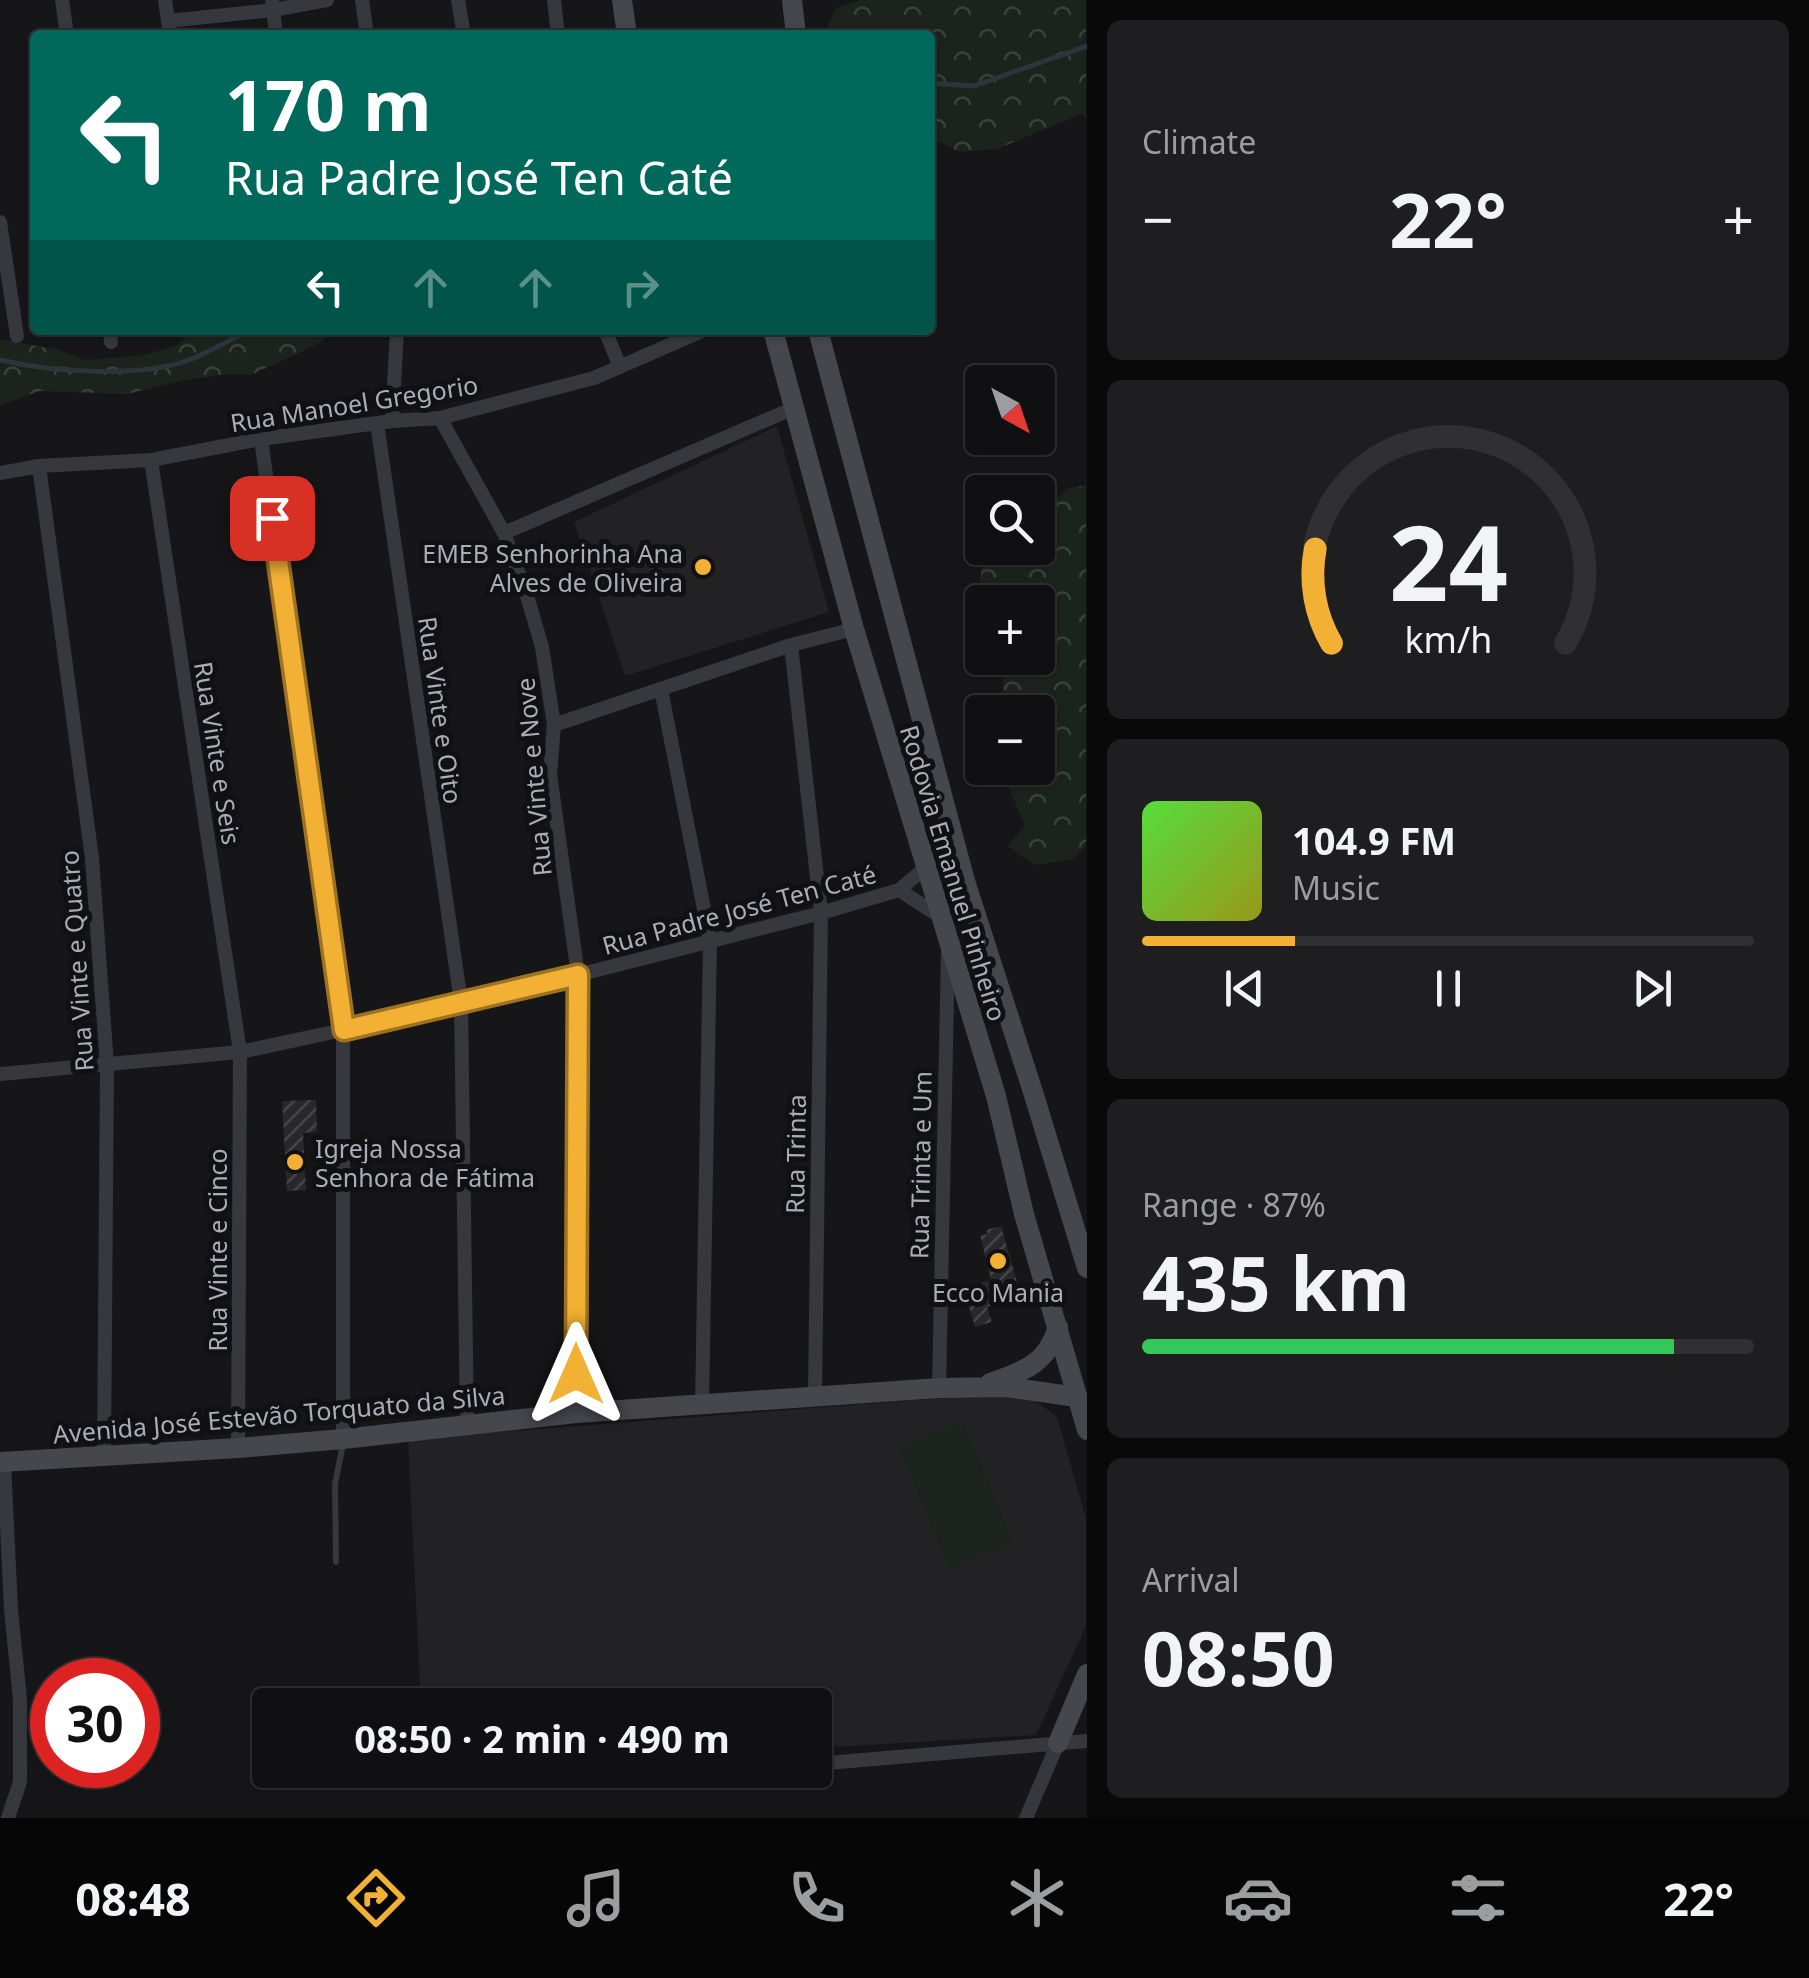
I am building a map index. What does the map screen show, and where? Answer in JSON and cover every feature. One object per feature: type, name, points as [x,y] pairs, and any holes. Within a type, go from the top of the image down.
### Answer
[{"type":"main road","points":[[622,0],[625,30]]},
{"type":"main road","points":[[792,0],[795,30]]},
{"type":"main road","name":"Rodovia Emanuel Pinheiro","points":[[774,335],[854,628],[996,1096],[1024,1214],[1086,1430]]},
{"type":"main road","name":"Rodovia Emanuel Pinheiro","points":[[819,335],[965,881],[1086,1268]]},
{"type":"main road","name":"Avenida José Estevão Torquato da Silva","points":[[981,1386],[1028,1369],[1053,1342],[1058,1327]]},
{"type":"main road","name":"Avenida José Estevão Torquato da Silva","points":[[2,1462],[344,1440],[576,1413],[939,1388],[1006,1387],[1078,1397]]},
{"type":"main road","points":[[1058,1742],[1086,1674]]},
{"type":"street","points":[[62,0],[66,30]]},
{"type":"street","points":[[165,0],[169,28],[272,5],[327,0]]},
{"type":"street","points":[[362,0],[366,30]]},
{"type":"street","points":[[458,0],[463,30]]},
{"type":"street","points":[[554,0],[557,30]]},
{"type":"street","points":[[272,5],[275,30]]},
{"type":"street","points":[[0,222],[17,336]]},
{"type":"street","name":"Rua Vinte e Oito","points":[[395,335],[384,422],[461,1002],[467,1424]]},
{"type":"street","points":[[607,335],[620,367]]},
{"type":"street","name":"Rua Manoel Gregorio","points":[[0,473],[40,466],[151,460],[261,439],[440,418],[594,378],[693,335]]},
{"type":"street","points":[[504,533],[794,408]]},
{"type":"street","name":"Rua Vinte e Nove","points":[[440,418],[504,533],[542,648],[554,725],[550,774],[578,975]]},
{"type":"street","points":[[261,439],[344,1030],[344,1440]]},
{"type":"street","name":"Rua Vinte e Seis","points":[[151,460],[240,1052]]},
{"type":"street","name":"Rua Vinte e Quatro","points":[[40,466],[92,858],[107,1065],[104,1456]]},
{"type":"street","points":[[554,725],[791,645],[854,628]]},
{"type":"street","points":[[791,645],[821,913]]},
{"type":"street","points":[[661,689],[710,940],[702,1406]]},
{"type":"street","points":[[925,868],[899,890],[941,918]]},
{"type":"street","name":"Rua Padre José Ten Caté","points":[[0,1074],[240,1052],[578,975],[899,890]]},
{"type":"street","name":"Rua Trinta","points":[[815,1396],[821,913]]},
{"type":"street","name":"Rua Trinta e Um","points":[[939,1388],[948,944]]},
{"type":"street","points":[[576,1413],[578,975]]},
{"type":"street","name":"Rua Vinte e Cinco","points":[[238,1448],[240,1052]]},
{"type":"street","points":[[2,1462],[20,1699],[20,1782],[8,1818]]},
{"type":"street","points":[[1026,1818],[1058,1742]]},
{"type":"street","points":[[832,1762],[1086,1742]]},
{"type":"lane","points":[[336,1562],[335,1484],[344,1440]]},
{"type":"shaded area","name":"EMEB Senhorinha Ana Alves de Oliveira","points":[[777,426],[829,612],[625,676],[574,522]]},
{"type":"shaded area","points":[[1011,1393],[1037,1402],[1057,1417],[1086,1519],[1086,1626],[1036,1735],[832,1747],[832,1688],[420,1688],[408,1439]]},
{"type":"green space","points":[[861,0],[1086,0],[1086,117],[1081,114],[997,149],[959,152],[935,140],[935,30],[828,30],[836,8]]},
{"type":"green space","points":[[188,335],[330,335],[251,375],[226,374],[180,381],[127,394],[40,391],[0,405],[0,339],[58,350],[85,360],[145,355],[178,345]]},
{"type":"green space","points":[[1086,485],[1086,845],[1073,859],[1036,865],[1007,846],[1025,826],[1008,785],[1055,785],[1055,695],[994,695],[1003,691],[1003,675],[1055,675],[1055,585],[980,585],[982,565],[1055,565],[1055,500],[1067,489]]},
{"type":"green space","points":[[963,1421],[1014,1543],[950,1570],[899,1448]]},
{"type":"building","name":"Igreja Nossa Senhora de Fátima","points":[[316,1100],[317,1132],[303,1133],[306,1190],[287,1191],[282,1101]]},
{"type":"building","name":"Ecco Mania","points":[[1001,1226],[1021,1296],[987,1307],[992,1322],[975,1327],[965,1293],[991,1280],[980,1235]]},
{"type":"waterway","points":[[935,83],[974,86],[1087,46]]},
{"type":"waterway","points":[[0,360],[71,370],[150,369],[194,358],[240,335]]},
{"type":"place","name":"EMEB Senhorinha Ana Alves de Oliveira","points":[[703,567]]},
{"type":"place","name":"Igreja Nossa Senhora de Fátima","points":[[295,1162]]},
{"type":"place","name":"Ecco Mania","points":[[998,1261]]},
{"type":"route","points":[[272,518],[344,1030],[578,975],[576,1374]]}]
